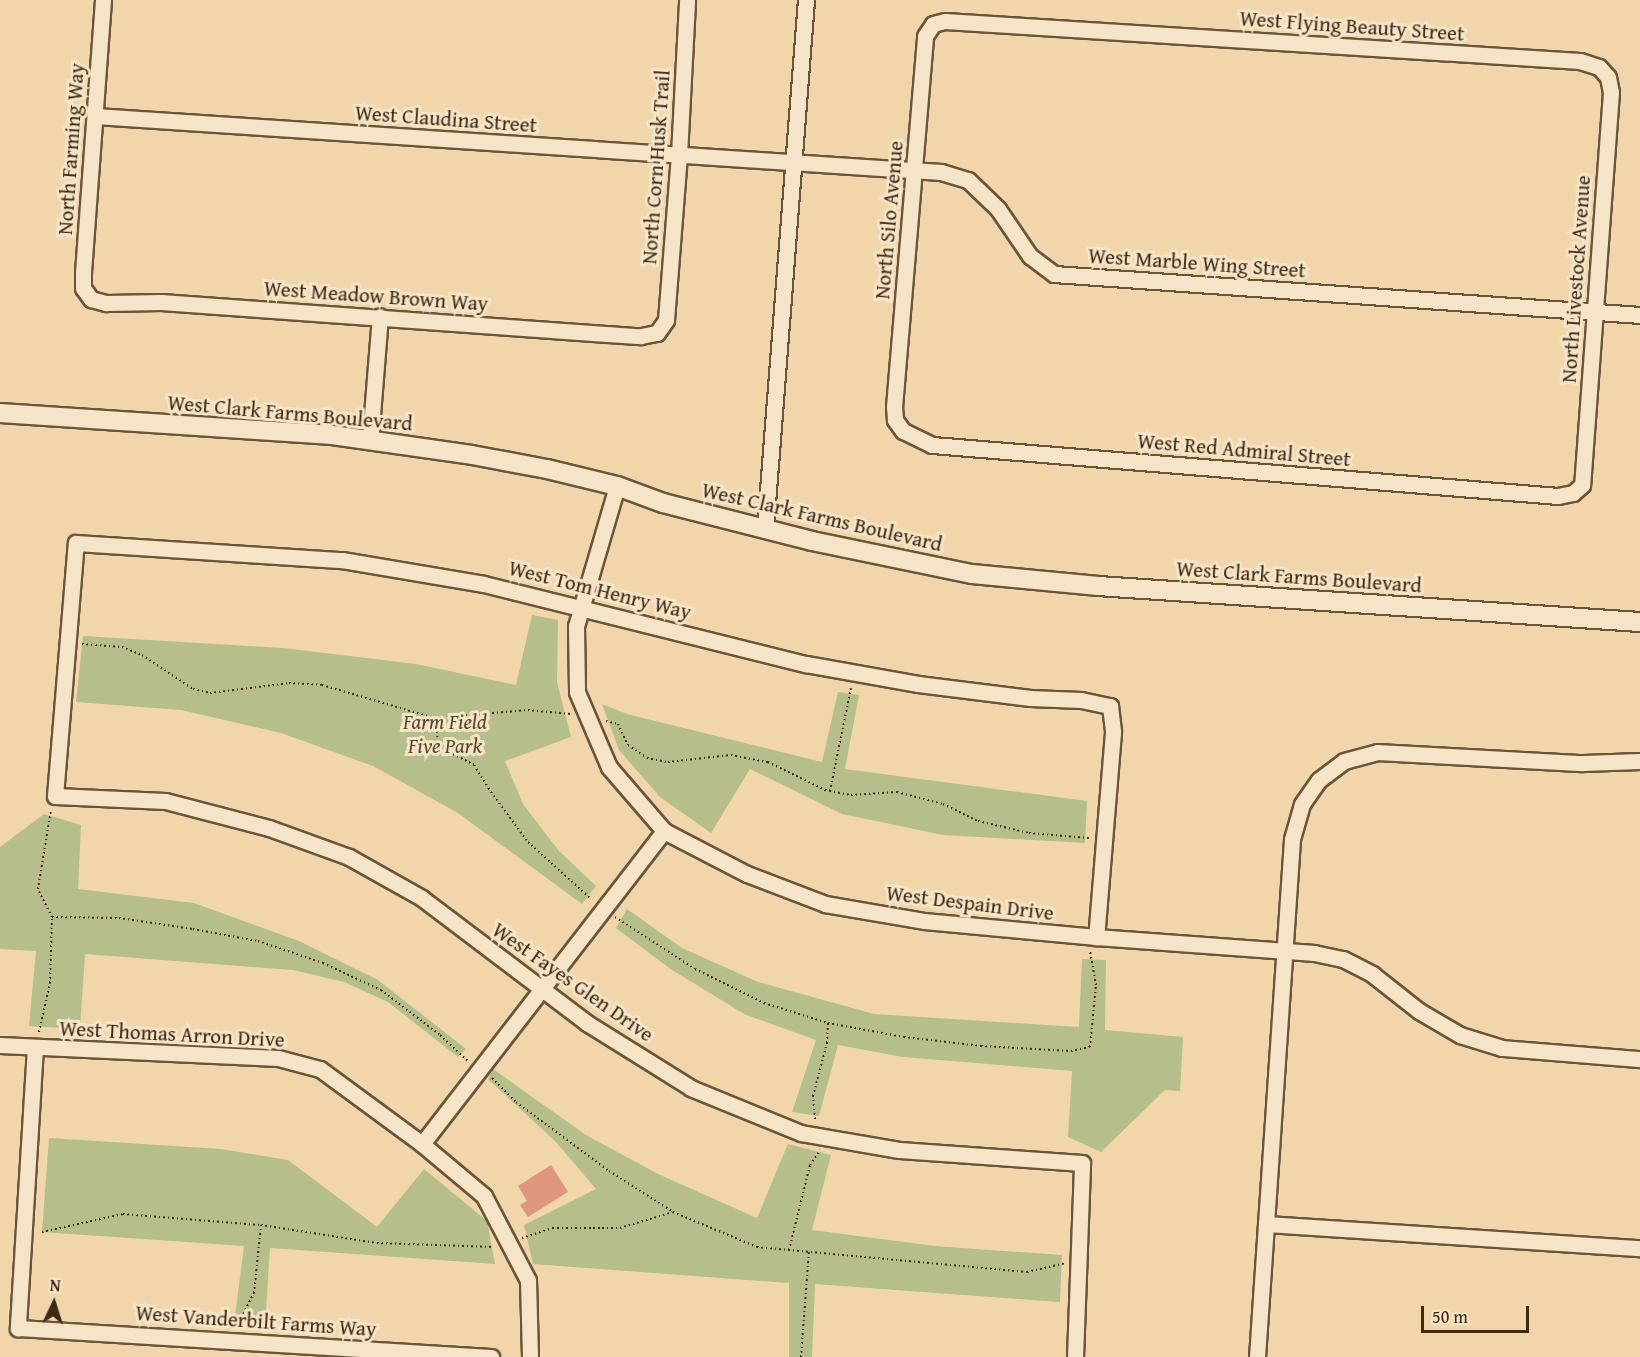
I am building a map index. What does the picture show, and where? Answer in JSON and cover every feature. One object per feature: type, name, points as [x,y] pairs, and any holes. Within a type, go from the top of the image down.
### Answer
[{"type":"street","name":"North Farming Way","points":[[91,299],[83,288],[83,273],[104,0]]},
{"type":"street","name":"North Corn Husk Trail","points":[[657,333],[666,320],[679,155],[687,0]]},
{"type":"street","points":[[765,529],[806,0]]},
{"type":"street","name":"West Flying Beauty Street","points":[[945,21],[1580,61],[1599,67],[1608,77]]},
{"type":"street","name":"North Silo Avenue","points":[[903,431],[895,420],[894,407],[925,36],[933,24],[945,21]]},
{"type":"street","name":"North Livestock Avenue","points":[[1582,485],[1611,92],[1608,77]]},
{"type":"street","name":"West Claudina Street","points":[[95,116],[679,155],[794,160]]},
{"type":"street","name":"West Marble Wing Street","points":[[794,160],[941,172],[968,180],[998,209],[1030,256],[1054,274],[1640,315]]},
{"type":"street","name":"West Meadow Brown Way","points":[[91,299],[106,303],[160,302],[641,336],[657,333]]},
{"type":"street","points":[[370,440],[380,316]]},
{"type":"street","name":"West Clark Farms Boulevard","points":[[0,414],[320,434],[526,465],[617,486],[663,503],[765,529],[972,574],[1098,586],[1640,622]]},
{"type":"street","name":"West Red Admiral Street","points":[[903,431],[932,445],[1546,495],[1574,493],[1582,485]]},
{"type":"street","name":"West Despain Drive","points":[[617,486],[576,626],[577,692],[609,767],[664,831],[747,874],[825,904],[924,921],[1092,937],[1314,952],[1343,959],[1372,974],[1419,1011],[1460,1035],[1502,1048],[1640,1059]]},
{"type":"street","name":"West Tom Henry Way","points":[[55,796],[76,543],[342,560],[484,584],[582,606],[806,664],[918,684],[1030,698],[1081,700],[1110,706],[1113,732],[1092,937]]},
{"type":"street","points":[[1257,1357],[1292,839],[1302,804],[1319,780],[1344,761],[1377,752],[1583,764],[1640,761]]},
{"type":"street","name":"West Fayes Glen Drive","points":[[55,796],[165,801],[269,828],[350,857],[422,898],[587,1023],[691,1088],[801,1133],[899,1150],[1082,1163],[1078,1260]]},
{"type":"street","points":[[422,1144],[664,831]]},
{"type":"street","name":"West Thomas Arron Drive","points":[[0,1045],[278,1058],[320,1069],[422,1144],[484,1196],[528,1280],[530,1357]]},
{"type":"street","name":"West Vanderbilt Farms Way","points":[[35,1047],[18,1328],[491,1357]]},
{"type":"street","points":[[1266,1224],[1640,1248]]},
{"type":"street","points":[[1075,1357],[1078,1260]]},
{"type":"path","points":[[830,791],[855,672]]},
{"type":"path","points":[[434,718],[438,741],[449,752],[474,765],[528,842],[603,910],[695,969],[764,1003],[828,1023],[904,1037],[981,1046],[1071,1051],[1090,1047],[1096,985],[1092,937]]},
{"type":"path","points":[[35,1047],[50,983],[52,917],[38,889],[55,796]]},
{"type":"path","points":[[52,917],[119,918],[258,941],[323,963],[381,990],[440,1035],[478,1070],[491,1077],[516,1102],[609,1171],[673,1212],[757,1247],[1027,1272],[1078,1260]]},
{"type":"path","points":[[789,1250],[810,1165],[828,1138],[815,1126],[813,1095],[827,1043],[828,1023]]},
{"type":"path","points":[[42,1232],[123,1214],[261,1226],[377,1243],[492,1248],[553,1228],[620,1228],[673,1212]]},
{"type":"path","points":[[230,1341],[254,1293],[261,1226]]},
{"type":"path","points":[[801,1357],[809,1251]]},
{"type":"green space","name":"Farm Field Five Park","points":[[532,615],[558,620],[557,682],[571,737],[505,761],[523,804],[559,851],[596,886],[582,904],[458,813],[373,766],[281,733],[181,710],[76,702],[83,636],[283,648],[416,664],[516,685]]},
{"type":"green space","points":[[838,692],[859,695],[845,769],[1087,801],[1085,843],[943,835],[842,814],[750,769],[711,833],[660,797],[619,750],[602,704],[627,714],[822,762]]},
{"type":"green space","points":[[44,814],[81,825],[78,889],[194,903],[299,941],[378,980],[466,1049],[458,1057],[388,1002],[344,982],[293,970],[85,954],[80,1029],[29,1026],[36,951],[0,949],[0,847]]},
{"type":"green space","points":[[627,909],[682,948],[758,982],[874,1014],[1079,1027],[1082,959],[1106,960],[1105,1030],[1183,1037],[1180,1091],[1165,1090],[1101,1152],[1068,1137],[1072,1071],[903,1057],[838,1045],[819,1116],[792,1112],[816,1040],[744,1014],[669,968],[616,928]]},
{"type":"green space","points":[[493,1069],[586,1135],[658,1174],[757,1218],[788,1144],[831,1155],[812,1230],[935,1246],[1062,1255],[1060,1302],[815,1284],[812,1357],[789,1357],[789,1283],[533,1264],[524,1225],[596,1189],[556,1142],[488,1079]]},
{"type":"green space","points":[[49,1138],[221,1149],[288,1160],[377,1227],[424,1169],[487,1221],[495,1264],[270,1248],[265,1327],[234,1324],[244,1246],[42,1232]]},
{"type":"building","points":[[551,1165],[568,1192],[528,1217],[520,1205],[527,1201],[518,1186]]}]
